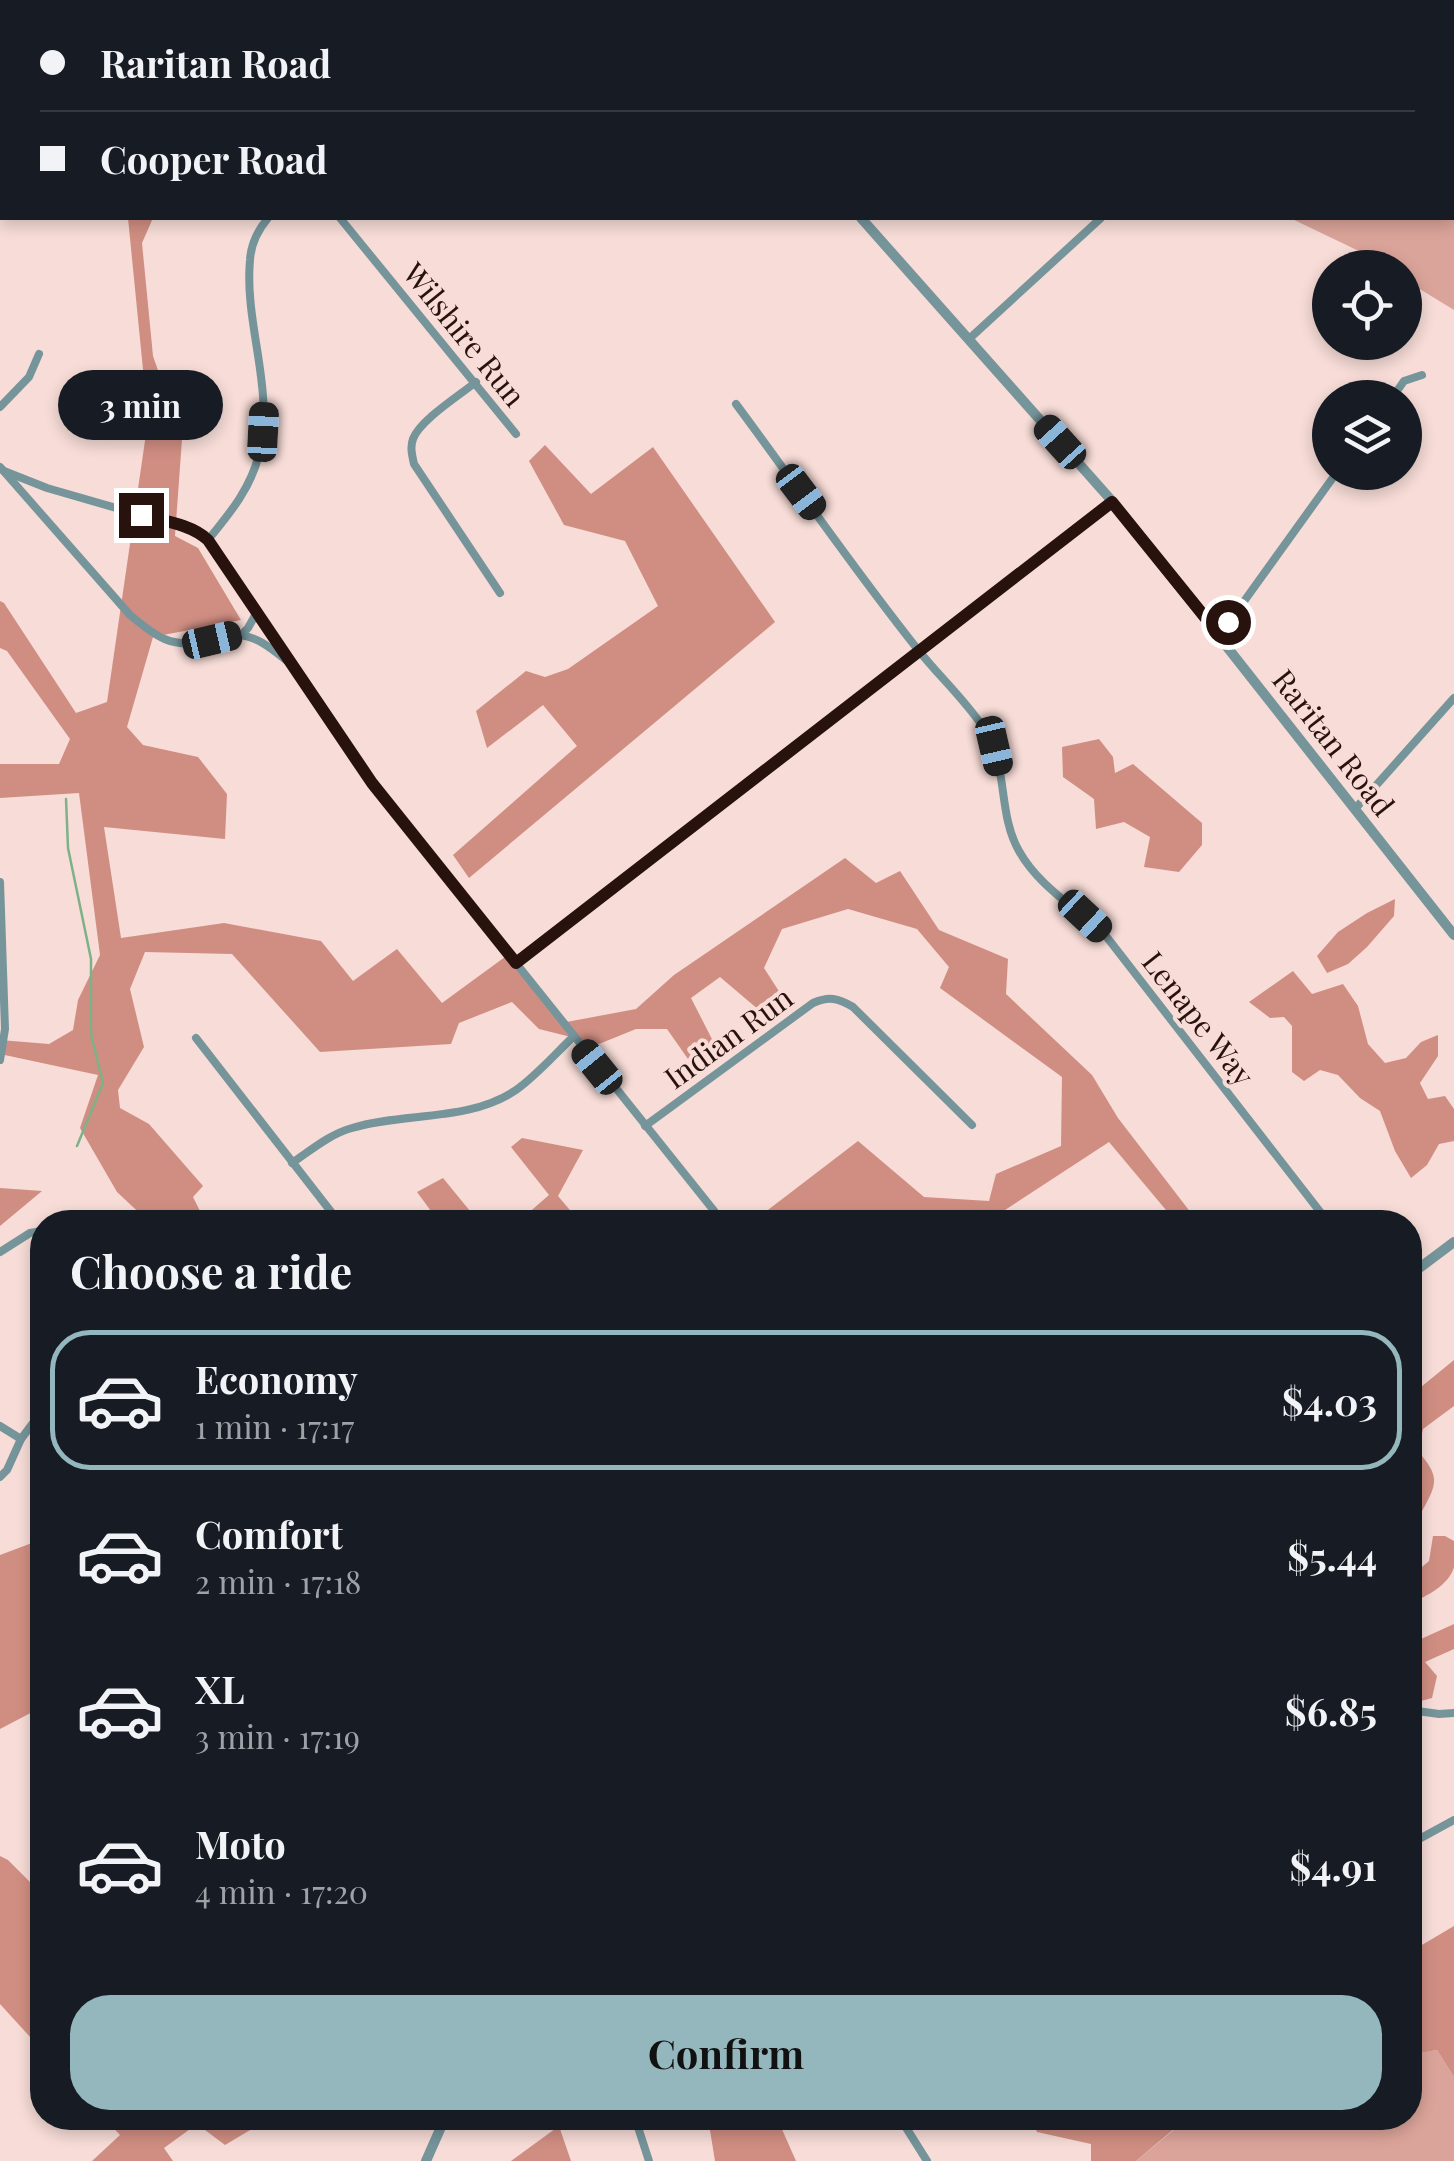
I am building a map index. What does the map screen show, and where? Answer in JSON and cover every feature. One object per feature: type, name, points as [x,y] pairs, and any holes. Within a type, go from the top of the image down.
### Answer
[{"type":"street","points":[[208,540],[237,504],[260,451],[264,410],[250,258],[258,231],[266,220]]},
{"type":"street","name":"Wilshire Run","points":[[342,220],[516,434]]},
{"type":"street","name":"Raritan Road","points":[[863,220],[1112,502],[1454,934]]},
{"type":"street","points":[[969,339],[1099,220]]},
{"type":"street","points":[[0,408],[29,377],[40,354]]},
{"type":"street","points":[[1407,380],[1422,374]]},
{"type":"street","points":[[476,382],[419,430],[411,453],[414,464],[500,593]]},
{"type":"street","name":"Lenape Way","points":[[736,404],[919,650],[984,727],[994,746],[1006,813],[1019,852],[1052,891],[1106,936],[1319,1210]]},
{"type":"street","points":[[1,470],[41,498],[130,615],[159,638],[192,644],[240,635],[264,644],[292,664]]},
{"type":"street","points":[[1,470],[41,498],[189,528],[208,540],[372,783],[713,1210]]},
{"type":"street","points":[[1217,632],[1237,611],[1324,490]]},
{"type":"street","points":[[516,963],[1112,502]]},
{"type":"street","points":[[240,635],[257,612]]},
{"type":"street","points":[[1355,810],[1454,698]]},
{"type":"street","points":[[0,882],[6,1028],[0,1060]]},
{"type":"street","name":"Indian Run","points":[[645,1126],[813,1002],[825,998],[838,998],[853,1007],[972,1126]]},
{"type":"street","points":[[292,1163],[346,1129],[491,1102],[516,1090],[573,1037]]},
{"type":"street","points":[[196,1038],[329,1210]]},
{"type":"street","points":[[0,1252],[30,1233]]},
{"type":"street","points":[[1422,1267],[1454,1242]]},
{"type":"street","points":[[0,1426],[21,1439]]},
{"type":"street","points":[[0,1477],[30,1427]]},
{"type":"street","points":[[1422,1712],[1454,1713]]},
{"type":"street","points":[[1422,1837],[1454,1820]]},
{"type":"street","points":[[426,2161],[440,2130]]},
{"type":"street","points":[[640,2130],[650,2161]]},
{"type":"street","points":[[907,2130],[926,2161]]},
{"type":"shaded area","points":[[128,220],[152,220],[142,243],[153,356],[182,439],[175,536],[198,548],[241,620],[153,637],[127,727],[143,745],[198,757],[227,794],[225,839],[104,827],[121,938],[224,923],[321,941],[353,981],[397,949],[442,1003],[509,954],[561,1023],[636,1009],[674,975],[845,858],[876,883],[900,871],[939,930],[1008,959],[1006,994],[1092,1075],[1118,1118],[1189,1210],[1166,1210],[1109,1142],[1005,1210],[768,1210],[858,1141],[924,1197],[989,1201],[996,1174],[1061,1146],[1062,1077],[940,988],[949,967],[917,929],[848,909],[782,929],[764,968],[791,1010],[772,1021],[720,977],[691,998],[715,1045],[688,1059],[667,1029],[636,1029],[599,1044],[539,1029],[512,1002],[459,1023],[451,1044],[320,1052],[232,954],[145,952],[130,989],[144,1047],[118,1090],[120,1108],[149,1124],[203,1186],[193,1197],[200,1210],[136,1210],[117,1192],[80,1128],[98,1075],[0,1054],[0,1040],[49,1044],[73,1030],[78,1000],[100,955],[79,793],[0,798],[0,764],[59,764],[70,739],[7,651],[0,648],[0,601],[76,713],[107,702],[148,420]]},
{"type":"shaded area","points":[[1294,220],[1454,220],[1454,310],[1422,290],[1422,250],[1357,250]]},
{"type":"shaded area","points":[[545,445],[591,494],[653,447],[775,622],[469,878],[453,855],[577,746],[543,705],[487,748],[476,711],[526,671],[545,677],[568,669],[658,606],[625,541],[564,525],[529,461]]},
{"type":"shaded area","points":[[1099,739],[1113,757],[1115,773],[1133,764],[1202,823],[1202,845],[1179,872],[1144,867],[1150,837],[1124,822],[1096,829],[1094,799],[1063,777],[1062,747]]},
{"type":"shaded area","points":[[1395,899],[1394,916],[1367,947],[1348,964],[1327,973],[1317,956],[1338,932]]},
{"type":"shaded area","points":[[1293,971],[1312,994],[1343,984],[1358,1006],[1368,1044],[1385,1063],[1406,1058],[1421,1042],[1438,1035],[1438,1056],[1420,1083],[1428,1099],[1445,1096],[1454,1109],[1454,1141],[1439,1144],[1427,1165],[1411,1178],[1395,1151],[1380,1111],[1360,1098],[1338,1075],[1320,1070],[1304,1081],[1292,1072],[1292,1026],[1284,1017],[1270,1018],[1249,1002]]},
{"type":"shaded area","points":[[522,1138],[583,1150],[558,1196],[570,1210],[532,1210],[549,1195],[511,1147]]},
{"type":"shaded area","points":[[443,1178],[469,1210],[430,1210],[417,1192]]},
{"type":"shaded area","points":[[0,1188],[42,1191],[0,1226]]},
{"type":"shaded area","points":[[1454,1360],[1454,1406],[1422,1433],[1422,1386]]},
{"type":"shaded area","points":[[1422,1456],[1433,1474],[1431,1494],[1422,1511]]},
{"type":"shaded area","points":[[1433,1536],[1454,1541],[1451,1573],[1442,1585],[1422,1598],[1422,1567],[1429,1561]]},
{"type":"shaded area","points":[[30,1544],[30,1713],[0,1729],[0,1555]]},
{"type":"shaded area","points":[[1454,1624],[1454,1649],[1425,1662],[1437,1676],[1432,1698],[1422,1701],[1422,1639]]},
{"type":"shaded area","points":[[0,1856],[30,1882],[30,2037],[0,2004]]},
{"type":"shaded area","points":[[1454,1926],[1454,2077],[1437,2050],[1422,2053],[1422,1945]]},
{"type":"shaded area","points":[[1437,2050],[1454,2077],[1454,2161],[1136,2161],[1174,2130],[1422,2130],[1422,2053]]},
{"type":"shaded area","points":[[115,2130],[189,2130],[164,2148],[173,2161],[92,2161],[120,2135]]},
{"type":"shaded area","points":[[205,2130],[250,2130],[225,2145]]},
{"type":"shaded area","points":[[554,2130],[560,2130],[571,2161],[511,2161]]},
{"type":"shaded area","points":[[710,2130],[782,2130],[796,2161],[715,2161]]},
{"type":"shaded area","points":[[1173,2130],[1136,2161],[1091,2161],[1091,2144],[1037,2132]]},
{"type":"waterway","points":[[66,799],[68,848],[91,959],[91,1034],[103,1083],[77,1146]]},
{"type":"route","points":[[141,515],[189,528],[208,540],[372,783],[516,963],[1112,502],[1217,632],[1228,622]]}]
